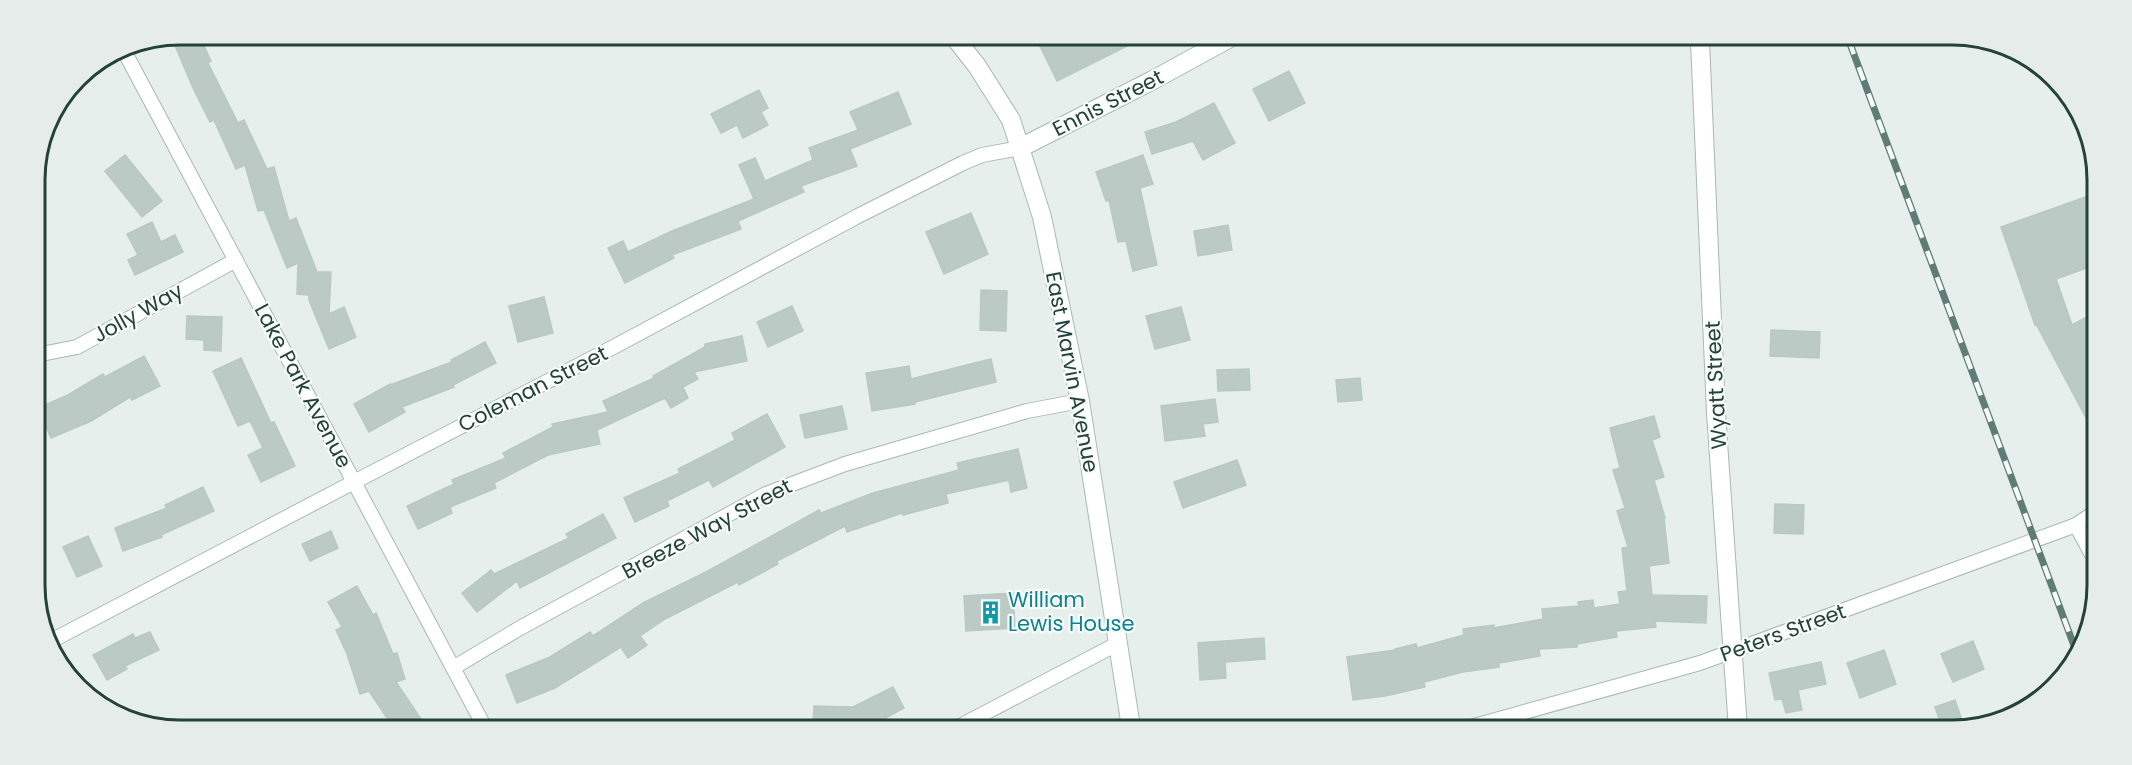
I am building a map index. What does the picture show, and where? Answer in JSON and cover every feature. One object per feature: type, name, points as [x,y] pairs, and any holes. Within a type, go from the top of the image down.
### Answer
[{"type":"main road","name":"East Marvin Avenue","points":[[960,45],[977,66],[1011,120],[1042,217],[1080,401],[1130,720]]},
{"type":"main road","name":"Ennis Street","points":[[1020,148],[1217,45]]},
{"type":"main road","name":"Wyatt Street","points":[[1700,45],[1716,413],[1738,720]]},
{"type":"street","name":"Lake Park Avenue","points":[[127,56],[481,720]]},
{"type":"street","name":"Coleman Street","points":[[56,638],[963,162],[982,155],[1020,148]]},
{"type":"street","name":"Jolly Way","points":[[45,353],[77,347],[236,260]]},
{"type":"street","name":"Breeze Way Street","points":[[453,668],[520,628],[766,494],[845,464],[1027,411],[1080,401]]},
{"type":"street","name":"Peters Street","points":[[1496,720],[1700,663],[2076,525],[2087,518]]},
{"type":"street","points":[[2076,525],[2087,546]]},
{"type":"street","points":[[971,720],[1119,643]]},
{"type":"building","points":[[175,45],[204,45],[211,61],[208,63],[238,123],[244,120],[267,169],[274,167],[289,221],[296,218],[317,272],[331,272],[329,314],[344,307],[356,337],[329,349],[309,295],[297,294],[298,263],[287,268],[264,210],[258,211],[245,165],[236,169],[214,120],[210,122]]},
{"type":"building","points":[[1039,45],[1129,45],[1057,81]]},
{"type":"building","points":[[1289,71],[1305,103],[1269,121],[1253,89]]},
{"type":"building","points":[[759,90],[768,108],[761,112],[768,125],[743,138],[737,125],[721,133],[711,114]]},
{"type":"building","points":[[898,92],[911,124],[850,149],[857,166],[801,186],[804,192],[738,221],[741,229],[672,255],[674,258],[625,283],[608,248],[623,241],[628,252],[672,231],[754,199],[739,165],[755,158],[765,181],[813,160],[809,148],[858,130],[850,112]]},
{"type":"building","points":[[1214,103],[1235,143],[1203,160],[1193,141],[1152,154],[1145,132],[1176,122]]},
{"type":"building","points":[[125,155],[162,201],[142,217],[105,171]]},
{"type":"building","points":[[1143,155],[1153,184],[1140,188],[1157,265],[1133,271],[1126,241],[1118,242],[1109,200],[1106,201],[1096,172]]},
{"type":"building","points":[[2087,196],[2087,268],[2056,279],[2072,325],[2087,317],[2087,420],[2035,325],[2001,227]]},
{"type":"building","points":[[971,213],[988,254],[944,274],[926,232]]},
{"type":"building","points":[[152,222],[161,242],[175,235],[183,252],[135,275],[128,260],[138,255],[127,234]]},
{"type":"building","points":[[1228,225],[1232,250],[1198,256],[1194,231]]},
{"type":"building","points":[[981,290],[1007,291],[1006,331],[980,330]]},
{"type":"building","points":[[544,297],[553,333],[518,342],[509,306]]},
{"type":"building","points":[[792,306],[803,331],[768,347],[757,322]]},
{"type":"building","points":[[1181,307],[1190,340],[1155,349],[1146,316]]},
{"type":"building","points":[[187,316],[222,317],[221,351],[204,350],[204,340],[186,339]]},
{"type":"building","points":[[1771,330],[1820,332],[1819,358],[1770,356]]},
{"type":"building","points":[[742,336],[747,361],[694,372],[698,379],[683,387],[688,398],[671,408],[665,398],[597,430],[600,444],[548,455],[494,483],[496,488],[450,507],[452,513],[418,529],[407,506],[454,484],[452,480],[506,458],[503,453],[553,427],[552,424],[608,412],[603,401],[654,378],[653,376],[705,347],[705,344]]},
{"type":"building","points":[[485,342],[496,363],[453,385],[454,387],[402,407],[405,412],[369,432],[354,404],[390,384],[452,362],[451,360]]},
{"type":"building","points":[[144,356],[160,386],[132,400],[130,397],[91,421],[51,438],[45,424],[45,405],[68,395],[103,374],[105,377]]},
{"type":"building","points":[[241,358],[271,423],[274,422],[295,466],[261,482],[248,455],[263,448],[250,421],[238,426],[213,371]]},
{"type":"building","points":[[991,359],[996,382],[915,402],[915,404],[872,411],[866,373],[909,366],[911,379]]},
{"type":"building","points":[[1249,369],[1250,390],[1218,391],[1217,370]]},
{"type":"building","points":[[1360,378],[1362,400],[1338,402],[1336,380]]},
{"type":"building","points":[[1215,399],[1218,422],[1203,424],[1205,436],[1165,441],[1161,406]]},
{"type":"building","points":[[842,406],[847,429],[805,438],[800,415]]},
{"type":"building","points":[[767,414],[785,447],[713,487],[709,480],[667,501],[669,506],[635,522],[624,498],[680,473],[678,469],[735,440],[732,433]]},
{"type":"building","points":[[1654,416],[1660,437],[1652,440],[1664,477],[1654,480],[1665,518],[1669,563],[1649,566],[1652,595],[1707,596],[1706,623],[1655,621],[1656,627],[1616,631],[1617,637],[1577,644],[1577,647],[1539,649],[1540,656],[1499,663],[1499,667],[1463,672],[1424,682],[1425,687],[1353,700],[1347,657],[1395,650],[1416,644],[1417,648],[1464,635],[1463,629],[1494,625],[1494,628],[1543,619],[1542,609],[1579,606],[1578,602],[1593,600],[1594,608],[1620,604],[1618,592],[1627,591],[1622,548],[1628,547],[1617,511],[1625,508],[1613,470],[1620,468],[1610,428]]},
{"type":"building","points":[[1018,449],[1027,488],[1011,492],[1009,480],[946,494],[948,503],[903,515],[902,513],[847,532],[845,526],[777,561],[778,564],[739,585],[738,582],[665,619],[640,636],[647,645],[628,658],[621,647],[555,688],[517,703],[506,675],[550,657],[590,632],[593,636],[643,603],[706,572],[819,510],[821,513],[873,493],[959,470],[957,463]]},
{"type":"building","points":[[1237,460],[1246,485],[1183,508],[1174,482]]},
{"type":"building","points":[[203,487],[214,511],[161,535],[162,537],[123,551],[115,528],[167,508],[165,505]]},
{"type":"building","points":[[1775,504],[1804,505],[1803,534],[1774,533]]},
{"type":"building","points":[[603,514],[616,538],[520,588],[517,581],[477,612],[462,593],[491,570],[494,574],[569,538],[566,534]]},
{"type":"building","points":[[331,531],[338,548],[310,561],[302,544]]},
{"type":"building","points":[[88,536],[102,566],[77,577],[63,547]]},
{"type":"building","points":[[357,586],[373,615],[376,613],[393,654],[397,653],[405,679],[396,682],[421,719],[388,720],[369,691],[360,694],[347,654],[336,630],[342,627],[328,602]]},
{"type":"building","name":"William Lewis House","points":[[1013,593],[1015,628],[966,631],[964,596]]},
{"type":"building","points":[[150,632],[159,650],[125,666],[127,669],[107,680],[93,655],[133,634],[135,638]]},
{"type":"building","points":[[1264,638],[1265,659],[1225,662],[1226,678],[1200,680],[1198,643]]},
{"type":"building","points":[[1973,641],[1984,669],[1953,682],[1941,654]]},
{"type":"building","points":[[1884,650],[1896,684],[1860,698],[1847,663]]},
{"type":"building","points":[[1821,662],[1826,684],[1798,690],[1802,710],[1786,713],[1782,699],[1775,700],[1769,673]]},
{"type":"building","points":[[893,687],[904,708],[882,720],[813,720],[814,706],[853,707]]},
{"type":"building","points":[[1955,700],[1962,720],[1940,720],[1935,707]]},
{"type":"railway","points":[[1850,45],[2073,644]]},
{"type":"place","name":"William Lewis House","points":[[990,612]]}]
